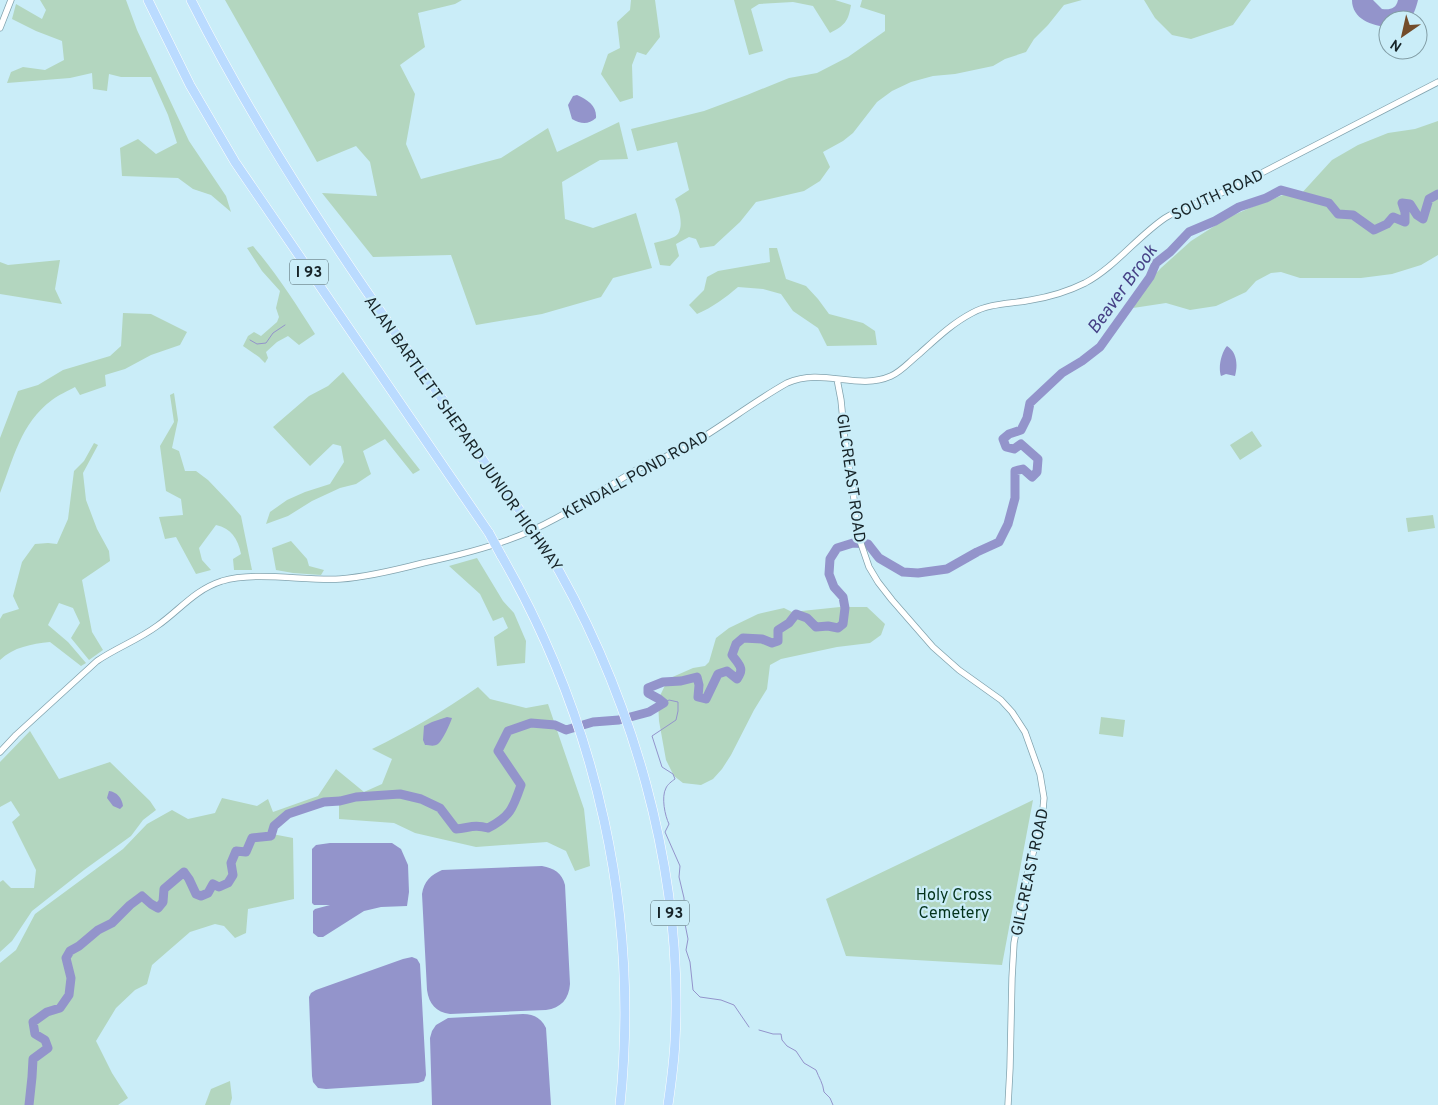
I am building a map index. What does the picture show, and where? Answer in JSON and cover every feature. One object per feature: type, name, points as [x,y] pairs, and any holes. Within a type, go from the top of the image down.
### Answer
[{"type":"highway","name":"I 93","points":[[148,0],[190,85],[240,170],[488,533],[542,632],[577,719],[594,775],[616,880],[621,925],[625,1011],[620,1105]]},
{"type":"highway","name":"ALAN BARTLETT SHEPARD JUNIOR HIGHWAY","points":[[191,0],[213,44],[268,139],[338,250],[544,545],[588,625],[614,685],[646,787],[658,837],[667,888],[674,951],[676,1014],[675,1044],[668,1105]]},
{"type":"highway","points":[[674,1105],[675,1044]]},
{"type":"street","points":[[0,28],[12,0]]},
{"type":"street","name":"SOUTH ROAD","points":[[815,376],[870,381],[882,380],[893,375],[903,369],[946,330],[974,312],[996,305],[1042,298],[1085,283],[1104,270],[1147,232],[1175,212],[1218,195],[1438,82]]},
{"type":"street","name":"KENDALL POND ROAD","points":[[0,752],[97,661],[157,626],[205,588],[223,581],[242,577],[324,579],[359,577],[470,552],[508,540],[571,511],[639,468],[670,456],[689,446],[787,383],[796,379],[815,376]]},
{"type":"street","name":"GILCREAST ROAD","points":[[837,379],[841,400],[844,441],[859,538],[869,567],[878,582],[934,647],[959,670],[1001,700],[1012,712],[1025,732],[1040,774],[1044,798],[1042,820],[1024,886],[1014,943],[1008,1105]]},
{"type":"green space","points":[[40,0],[126,0],[137,30],[189,141],[226,196],[231,212],[211,195],[193,189],[178,178],[122,176],[120,148],[138,139],[156,154],[177,143],[168,115],[151,77],[121,77],[109,74],[107,91],[93,89],[92,73],[70,78],[7,83],[11,72],[23,67],[45,70],[64,60],[62,41],[12,19],[16,4],[42,19],[46,10]]},
{"type":"green space","points":[[225,0],[462,0],[455,4],[418,13],[425,47],[400,65],[415,94],[406,144],[421,179],[501,158],[548,128],[557,152],[619,122],[628,159],[600,160],[562,182],[565,219],[593,228],[636,213],[652,268],[613,278],[601,297],[542,314],[476,325],[451,255],[373,257],[322,193],[377,196],[370,162],[356,146],[317,162]]},
{"type":"green space","points":[[631,0],[655,0],[660,37],[646,55],[637,52],[632,65],[633,98],[620,102],[601,74],[608,54],[620,48],[617,22],[630,10]]},
{"type":"green space","points":[[734,0],[835,0],[851,5],[845,22],[830,33],[813,6],[793,2],[759,4],[751,9],[763,51],[749,55]]},
{"type":"green space","points":[[862,0],[1082,0],[1064,5],[1034,39],[1026,52],[1005,59],[993,66],[955,74],[933,76],[911,82],[892,91],[877,102],[853,133],[823,152],[830,167],[820,181],[804,191],[756,202],[740,222],[714,246],[700,248],[696,239],[689,237],[676,244],[679,256],[670,266],[660,265],[654,243],[672,238],[678,234],[681,225],[675,199],[689,190],[677,142],[637,151],[631,129],[704,111],[789,78],[817,73],[848,57],[885,31],[885,15],[860,7]]},
{"type":"green space","points":[[1144,0],[1251,0],[1233,25],[1191,39],[1172,35],[1155,18]]},
{"type":"green space","points":[[1438,121],[1438,255],[1421,265],[1392,274],[1361,278],[1300,278],[1281,272],[1271,273],[1256,281],[1246,292],[1216,306],[1190,310],[1166,303],[1133,308],[1146,284],[1161,268],[1191,241],[1227,218],[1283,195],[1300,195],[1332,160],[1358,145],[1388,133],[1415,129]]},
{"type":"green space","points":[[253,246],[278,278],[315,334],[299,345],[288,336],[277,342],[266,352],[268,358],[265,363],[243,346],[248,336],[254,332],[261,336],[277,322],[279,317],[276,308],[280,291],[262,271],[247,248]]},
{"type":"green space","points":[[769,248],[777,248],[786,279],[806,286],[829,314],[863,323],[875,331],[877,345],[827,346],[818,328],[793,311],[781,294],[763,289],[738,287],[719,302],[697,314],[689,305],[704,290],[707,277],[718,271],[770,262]]},
{"type":"green space","points":[[60,260],[55,289],[62,304],[0,294],[0,262],[8,265]]},
{"type":"green space","points":[[123,313],[151,314],[187,332],[180,345],[151,355],[125,369],[105,375],[106,386],[80,395],[75,387],[52,400],[41,409],[19,442],[0,493],[0,438],[18,391],[38,385],[63,370],[110,356],[121,346]]},
{"type":"green space","points":[[343,372],[420,470],[413,474],[385,439],[363,451],[371,474],[356,484],[340,488],[312,501],[288,516],[266,524],[270,512],[287,500],[330,484],[344,462],[341,446],[333,444],[310,466],[273,427],[309,396],[328,386]]},
{"type":"green space","points":[[174,393],[178,420],[172,448],[179,451],[185,471],[196,471],[208,480],[241,516],[252,570],[234,570],[233,559],[241,554],[240,549],[233,535],[221,526],[216,525],[199,548],[202,560],[211,570],[196,574],[176,537],[165,539],[159,517],[183,515],[181,499],[166,491],[160,446],[174,422],[170,395]]},
{"type":"green space","points":[[1252,431],[1262,446],[1240,460],[1230,445]]},
{"type":"green space","points":[[94,443],[98,445],[83,473],[86,500],[97,529],[109,551],[110,561],[82,580],[92,632],[103,650],[89,660],[71,638],[80,623],[73,608],[59,603],[48,625],[68,642],[86,663],[81,666],[50,642],[23,647],[11,652],[0,660],[0,619],[3,614],[19,609],[13,596],[22,562],[35,544],[57,544],[68,519],[74,471],[84,461]]},
{"type":"green space","points":[[1433,515],[1435,528],[1408,532],[1406,518]]},
{"type":"green space","points":[[291,541],[307,559],[309,566],[324,570],[321,575],[276,570],[272,548]]},
{"type":"green space","points":[[477,558],[503,601],[514,613],[526,641],[525,663],[497,666],[494,637],[508,628],[503,617],[493,621],[480,594],[449,566]]},
{"type":"green space","points":[[840,607],[867,607],[885,624],[881,635],[870,643],[837,647],[781,659],[770,665],[767,689],[722,769],[713,779],[701,785],[683,783],[674,776],[666,760],[659,721],[658,700],[668,679],[693,668],[705,666],[709,662],[716,638],[729,628],[758,614],[784,608],[792,612]]},
{"type":"green space","points":[[478,687],[490,699],[526,708],[548,704],[584,809],[590,866],[575,871],[566,851],[547,842],[476,847],[415,833],[394,823],[339,819],[339,798],[324,799],[296,810],[267,833],[293,838],[294,899],[248,909],[246,933],[235,938],[224,926],[215,924],[190,932],[152,965],[147,984],[135,990],[116,1008],[96,1041],[112,1073],[128,1098],[118,1105],[0,1105],[0,963],[16,950],[35,914],[123,849],[147,824],[172,810],[188,819],[215,813],[222,798],[257,806],[268,799],[273,812],[318,796],[336,769],[364,792],[382,784],[392,759],[372,749],[426,720]]},
{"type":"green space","points":[[1101,717],[1125,720],[1123,737],[1099,734]]},
{"type":"green space","points":[[30,731],[59,779],[110,762],[150,801],[156,810],[143,820],[131,836],[32,911],[12,941],[0,952],[0,882],[3,880],[11,888],[34,888],[36,870],[12,822],[20,815],[11,801],[0,807],[0,762]]},
{"type":"green space","name":"Holy Cross Cemetery","points":[[1033,800],[1002,965],[846,956],[826,899]]},
{"type":"green space","points":[[230,1081],[232,1098],[230,1105],[205,1105],[211,1089]]},
{"type":"water","points":[[1352,0],[1373,0],[1382,9],[1388,9],[1394,7],[1398,0],[1418,0],[1415,10],[1378,10],[1378,25],[1359,17],[1353,7]]},
{"type":"water","points":[[577,95],[588,101],[595,110],[596,118],[590,122],[578,122],[572,119],[568,105],[573,96]]},
{"type":"water","points":[[1227,346],[1233,352],[1236,359],[1235,376],[1226,374],[1221,376],[1221,361]]},
{"type":"water","points":[[447,717],[452,718],[440,742],[435,745],[425,745],[423,740],[424,726]]},
{"type":"water","points":[[109,791],[117,794],[122,800],[123,806],[120,809],[113,806],[107,798]]},
{"type":"water","points":[[330,843],[392,843],[401,849],[408,865],[409,892],[407,906],[381,907],[364,911],[323,937],[318,937],[313,933],[313,911],[330,905],[314,905],[312,903],[312,849],[316,845]]},
{"type":"water","points":[[542,866],[557,872],[562,877],[565,885],[570,984],[566,998],[560,1005],[546,1010],[450,1014],[437,1009],[431,1003],[427,990],[422,894],[426,882],[431,876],[442,870]]},
{"type":"water","points":[[412,957],[417,959],[420,964],[426,1075],[424,1081],[418,1083],[318,1088],[313,1082],[312,1076],[309,997],[311,993]]},
{"type":"water","points":[[523,1014],[537,1017],[546,1028],[551,1105],[432,1105],[430,1038],[436,1025],[448,1018]]},
{"type":"waterway","name":"Beaver Brook","points":[[29,1105],[33,1059],[48,1048],[45,1040],[35,1034],[33,1022],[47,1012],[60,1008],[69,995],[71,978],[66,958],[70,951],[98,930],[112,923],[142,896],[158,908],[163,902],[164,889],[184,872],[196,894],[201,896],[208,893],[213,884],[219,887],[228,883],[233,875],[231,863],[236,851],[246,852],[252,838],[271,836],[274,826],[288,814],[324,802],[356,797],[400,794],[421,799],[440,808],[456,829],[475,826],[488,828],[510,811],[521,785],[498,751],[508,731],[531,723],[555,725],[566,730],[593,722],[619,720],[649,712],[664,703],[648,693],[648,688],[663,682],[681,681],[697,677],[699,685],[698,697],[706,699],[718,674],[727,671],[737,679],[741,669],[732,655],[736,644],[743,638],[762,639],[772,643],[778,641],[778,630],[789,623],[796,614],[807,618],[816,627],[828,626],[838,628],[843,624],[845,608],[843,597],[834,587],[829,574],[830,559],[837,548],[853,543],[868,544],[879,558],[903,572],[918,573],[947,569],[999,542],[1008,524],[1015,498],[1015,471],[1023,469],[1032,477],[1037,472],[1038,459],[1021,444],[1014,449],[1006,447],[1003,439],[1009,434],[1021,430],[1027,418],[1030,403],[1062,373],[1100,347],[1150,277],[1156,263],[1170,252],[1189,232],[1215,221],[1239,207],[1266,198],[1281,190],[1329,203],[1338,214],[1353,215],[1374,230],[1387,224],[1393,217],[1405,222],[1405,212],[1402,203],[1410,204],[1417,215],[1423,219],[1429,199],[1438,194]]},
{"type":"waterway","points":[[250,340],[257,344],[266,343],[273,333],[285,325]]},
{"type":"waterway","points":[[664,703],[669,700],[678,702],[676,720],[652,736],[662,767],[673,774],[675,779],[667,786],[664,796],[664,806],[669,824],[665,832],[680,866],[679,877],[684,898],[685,924],[688,939],[686,950],[690,962],[693,990],[700,997],[721,1000],[734,1005],[749,1027]]},
{"type":"waterway","points":[[759,1030],[781,1034],[782,1040],[787,1046],[796,1051],[804,1063],[816,1070],[824,1092],[830,1098],[833,1105]]}]
